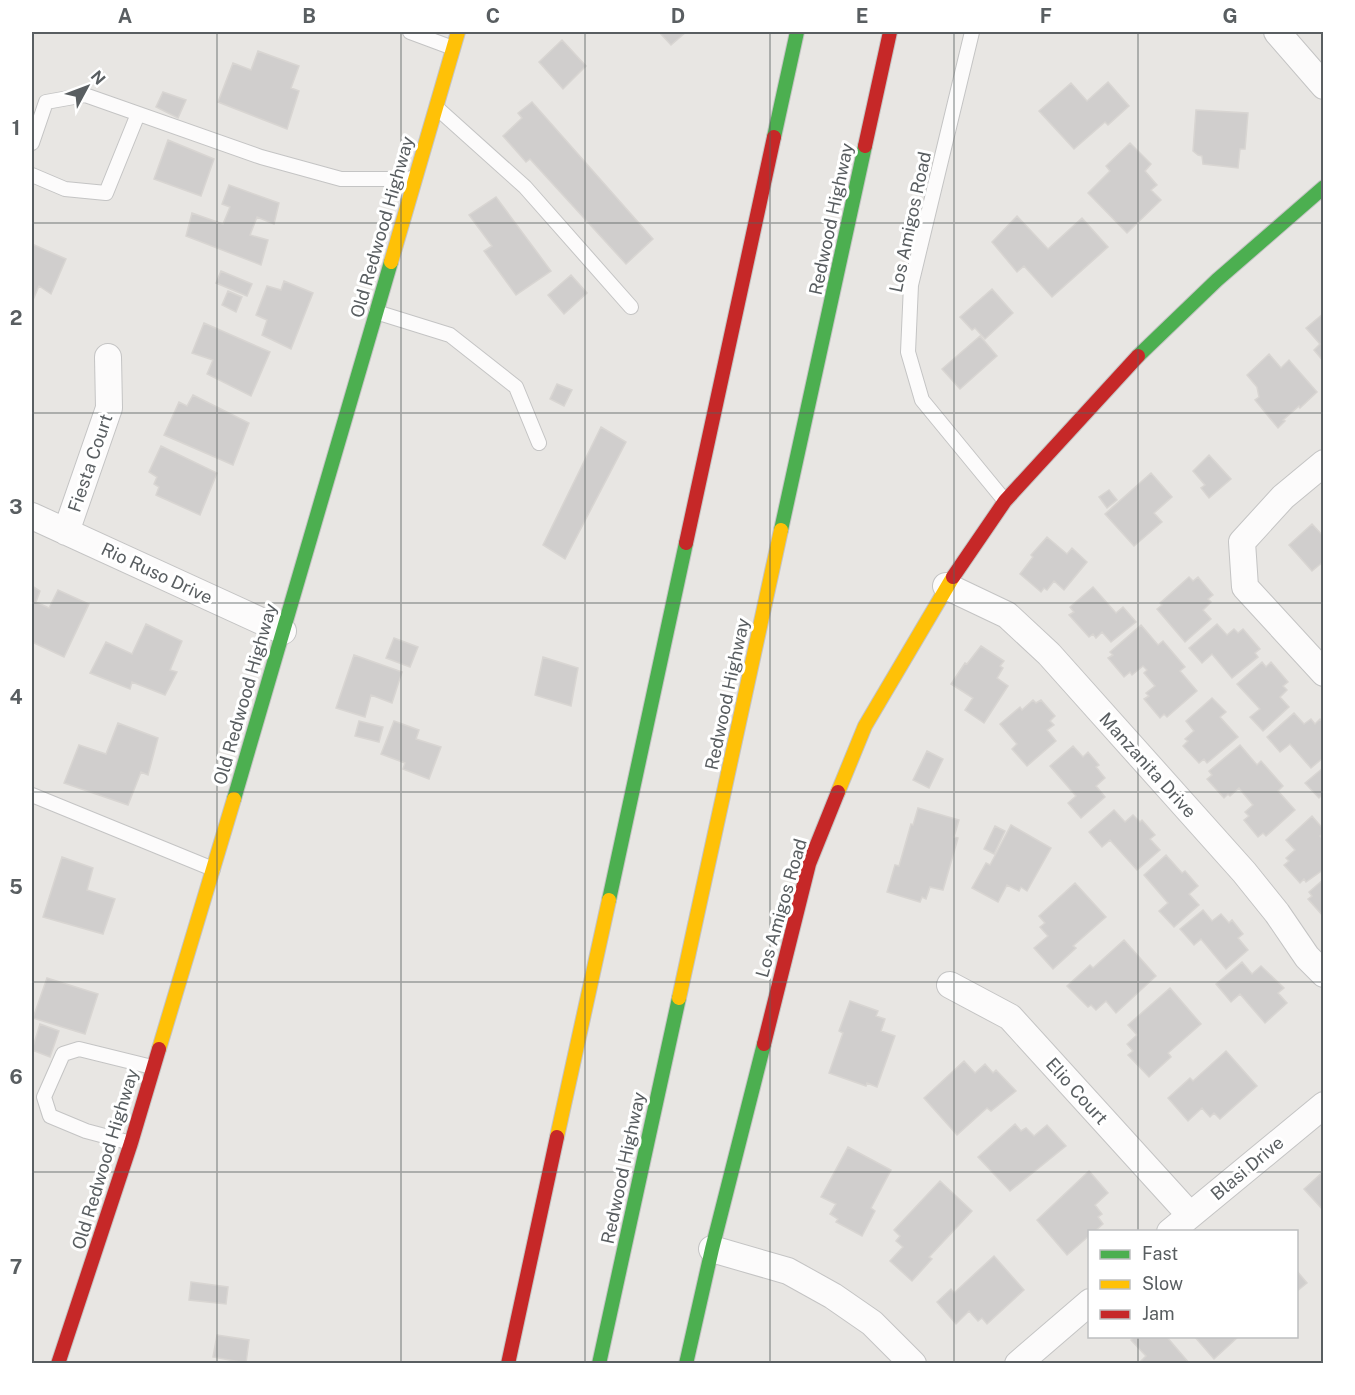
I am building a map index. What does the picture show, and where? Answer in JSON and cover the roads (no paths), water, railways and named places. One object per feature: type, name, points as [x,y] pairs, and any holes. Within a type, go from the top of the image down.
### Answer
[{"type":"main road","name":"Old Redwood Highway","points":[[58,1364],[131,1143],[458,32]]},
{"type":"main road","points":[[508,1364],[797,32]]},
{"type":"main road","name":"Redwood Highway","points":[[599,1364],[890,32]]},
{"type":"main road","points":[[879,84],[896,32]]},
{"type":"main road","name":"Los Amigos Road","points":[[686,1364],[712,1249],[809,864],[865,726],[946,586],[1005,501],[1130,364],[1217,280],[1323,187]]},
{"type":"street","points":[[1276,32],[1323,86]]},
{"type":"street","name":"Fiesta Court","points":[[66,532],[109,408],[108,357]]},
{"type":"street","points":[[1323,464],[1284,497],[1242,542],[1245,587],[1323,674]]},
{"type":"street","name":"Rio Ruso Drive","points":[[32,516],[282,631]]},
{"type":"street","name":"Manzanita Drive","points":[[946,586],[1007,615],[1048,654],[1244,872],[1277,913],[1307,957],[1323,974]]},
{"type":"street","name":"Elio Court","points":[[950,985],[1010,1017],[1190,1215]]},
{"type":"street","name":"Blasi Drive","points":[[1172,1230],[1323,1105]]},
{"type":"street","points":[[712,1249],[788,1271],[833,1296],[872,1323],[913,1364]]},
{"type":"street","points":[[1018,1364],[1088,1303]]},
{"type":"lane","points":[[410,32],[453,48]]},
{"type":"lane","name":"Los Amigos Road","points":[[972,32],[911,285],[908,352],[922,400],[1005,501]]},
{"type":"lane","points":[[32,143],[46,102],[84,95],[261,157],[341,179],[408,179],[415,177]]},
{"type":"lane","points":[[436,107],[525,187],[631,307]]},
{"type":"lane","points":[[32,175],[65,189],[106,193],[138,114]]},
{"type":"lane","points":[[376,312],[450,335],[516,387],[539,443]]},
{"type":"lane","points":[[32,795],[213,868]]},
{"type":"lane","points":[[131,1143],[86,1131],[50,1116],[44,1097],[63,1054],[79,1049],[152,1067]]}]
